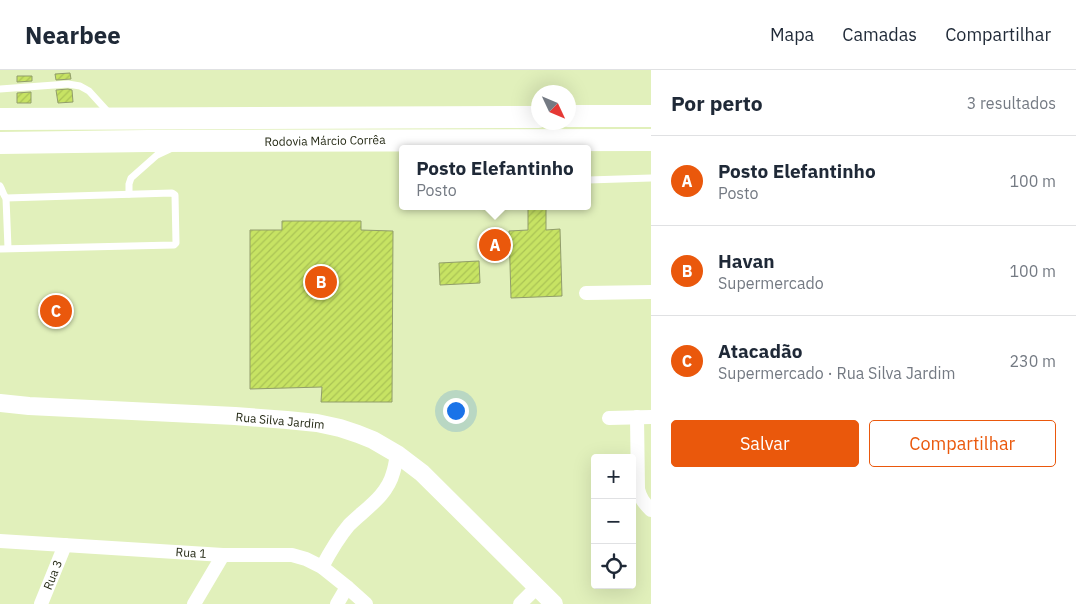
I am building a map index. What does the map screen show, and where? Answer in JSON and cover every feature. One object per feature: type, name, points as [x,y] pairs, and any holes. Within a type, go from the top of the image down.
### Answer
[{"type":"highway","name":"Rodovia Márcio Corrêa","points":[[0,119],[531,116]]},
{"type":"highway","points":[[576,116],[651,116]]},
{"type":"highway","name":"Rodovia Márcio Corrêa","points":[[0,143],[187,141],[396,145],[576,144],[651,140]]},
{"type":"street","points":[[586,293],[651,292]]},
{"type":"street","name":"Rua Silva Jardim","points":[[0,403],[235,416],[317,423],[358,434],[373,440],[397,454],[422,473],[554,604]]},
{"type":"street","points":[[608,418],[644,417],[638,488],[644,503],[651,510]]},
{"type":"street","points":[[322,567],[341,535],[385,491],[393,474],[397,454]]},
{"type":"street","name":"Rua 1","points":[[0,542],[223,556],[292,555],[322,567],[366,604]]},
{"type":"street","name":"Rua 3","points":[[41,604],[65,545]]},
{"type":"street","points":[[194,604],[223,556]]},
{"type":"street","points":[[337,604],[347,587]]},
{"type":"street","points":[[520,604],[537,587]]},
{"type":"lane","points":[[0,89],[68,84],[80,86],[89,91],[114,119]]},
{"type":"lane","points":[[128,194],[131,178],[148,162],[157,155],[187,141]]},
{"type":"lane","points":[[591,180],[651,178]]},
{"type":"lane","points":[[0,186],[6,198],[4,249],[176,243],[174,195],[172,193],[6,198]]},
{"type":"building","points":[[70,73],[71,79],[56,80],[55,74]]},
{"type":"building","points":[[17,76],[32,76],[32,81],[17,82]]},
{"type":"building","points":[[56,90],[72,90],[73,102],[58,103]]},
{"type":"building","points":[[31,92],[31,103],[17,103],[17,93]]},
{"type":"building","points":[[528,210],[546,210],[546,230],[560,229],[562,296],[511,298],[509,231],[528,230]]},
{"type":"building","points":[[282,221],[361,221],[361,230],[393,231],[392,402],[321,402],[322,387],[250,389],[250,230],[282,230]]},
{"type":"building","points":[[479,261],[480,283],[440,285],[439,263]]},
{"type":"place","name":"Posto Elefantinho","points":[[495,245]]},
{"type":"place","name":"Havan","points":[[321,282]]},
{"type":"place","name":"Atacadão","points":[[56,311]]}]
